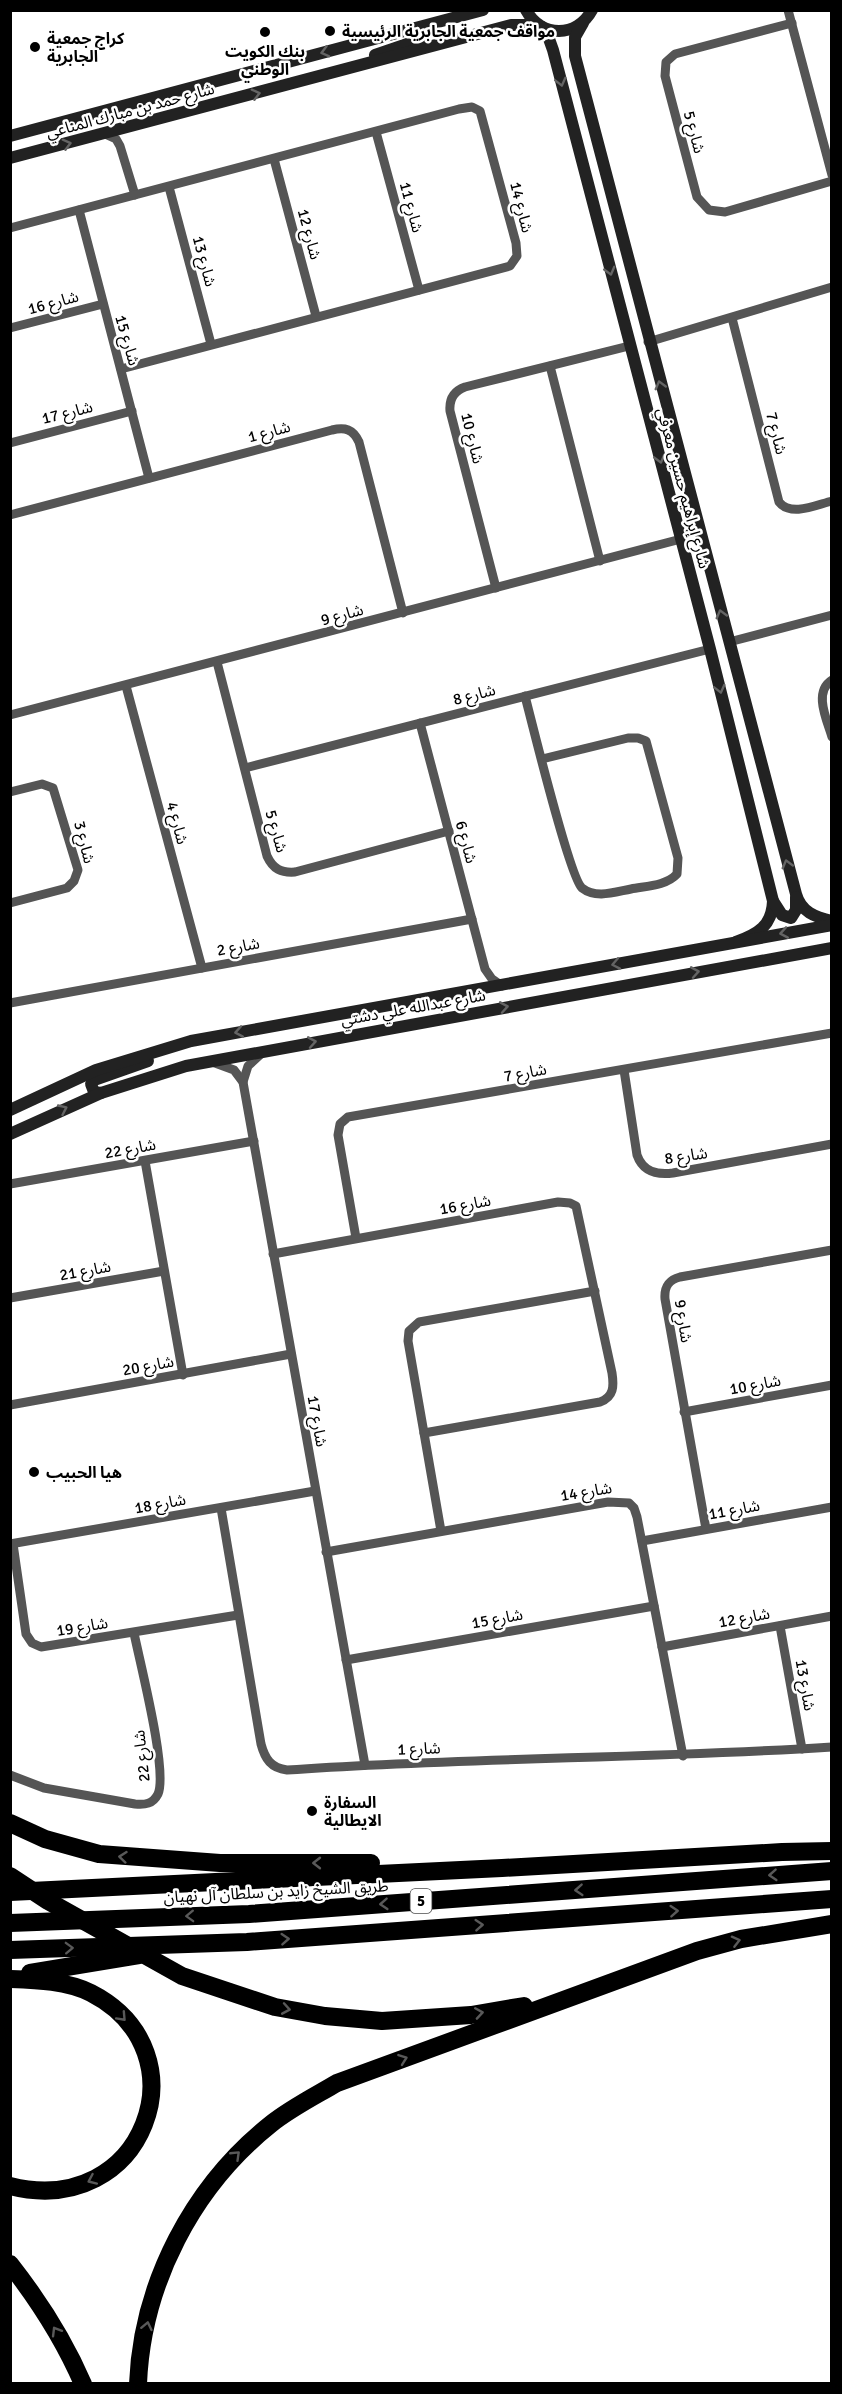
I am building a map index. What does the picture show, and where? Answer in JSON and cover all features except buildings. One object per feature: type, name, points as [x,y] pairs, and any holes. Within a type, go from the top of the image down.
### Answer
[{"type":"highway","points":[[10,1823],[45,1839],[99,1854],[156,1860],[502,1868]]},
{"type":"highway","points":[[10,1892],[831,1850]]},
{"type":"highway","name":"طريق الشيخ زايد بن سلطان آل نهيان","points":[[10,1923],[249,1914],[831,1871]]},
{"type":"highway","points":[[10,1876],[48,1901],[182,1976],[275,2007],[325,2016],[381,2021],[483,2013],[518,2007],[601,1985]]},
{"type":"highway","name":"5","points":[[10,1950],[247,1942],[831,1899]]},
{"type":"highway","points":[[138,2384],[150,2308],[172,2248],[205,2192],[227,2163],[272,2123],[301,2103],[337,2083],[697,1951],[730,1942],[831,1924]]},
{"type":"highway","points":[[10,1978],[165,1951],[247,1942]]},
{"type":"highway","points":[[10,1978],[72,1986],[89,1992],[112,2006],[130,2025],[143,2049],[151,2089],[147,2117],[142,2131],[127,2155],[105,2174],[58,2191],[34,2191],[10,2186]]},
{"type":"highway","points":[[11,2264],[57,2333],[82,2384]]},
{"type":"street","name":"شارع حمد بن مبارك المناعي","points":[[10,136],[483,10]]},
{"type":"street","name":"شارع إبراهيم حسين معرفي","points":[[526,10],[540,26],[553,50],[710,649],[773,901]]},
{"type":"street","points":[[788,10],[831,175]]},
{"type":"street","name":"شارع حمد بن مبارك المناعي","points":[[10,158],[511,25],[540,26],[554,31],[566,31],[590,15]]},
{"type":"street","name":"شارع إبراهيم حسين معرفي","points":[[590,15],[575,38],[575,56],[648,342],[798,902],[806,911],[831,923]]},
{"type":"street","name":"شارع 5","points":[[792,23],[675,54],[666,62],[665,76],[697,196],[705,207],[725,212],[831,182]]},
{"type":"street","points":[[357,67],[376,55],[419,40],[422,32],[416,28]]},
{"type":"street","name":"شارع 14","points":[[10,228],[464,108],[475,108],[483,117],[516,243],[516,260],[507,267],[121,369]]},
{"type":"street","points":[[120,146],[123,133],[128,127]]},
{"type":"street","name":"شارع 11","points":[[376,132],[419,290]]},
{"type":"street","points":[[105,134],[116,139],[120,146],[135,195]]},
{"type":"street","points":[[579,154],[583,147],[591,149],[600,180],[610,194]]},
{"type":"street","name":"شارع 12","points":[[274,159],[316,316]]},
{"type":"street","name":"شارع 13","points":[[169,186],[211,344]]},
{"type":"street","name":"شارع 15","points":[[79,210],[149,478]]},
{"type":"street","points":[[648,342],[831,287]]},
{"type":"street","name":"شارع 16","points":[[10,328],[103,304]]},
{"type":"street","name":"شارع 7","points":[[732,318],[779,502],[793,510],[831,501]]},
{"type":"street","name":"شارع 10","points":[[496,588],[450,411],[451,400],[456,392],[465,387],[629,346]]},
{"type":"street","points":[[550,366],[600,561]]},
{"type":"street","name":"شارع 17","points":[[10,442],[132,411]]},
{"type":"street","name":"شارع 1","points":[[10,515],[332,430],[350,430],[359,441],[404,613]]},
{"type":"street","name":"شارع 9","points":[[10,715],[681,539]]},
{"type":"street","points":[[729,642],[831,615]]},
{"type":"street","name":"شارع 8","points":[[245,768],[710,649]]},
{"type":"street","name":"شارع 5","points":[[217,662],[271,865],[282,871],[295,872],[449,831]]},
{"type":"street","points":[[831,680],[823,688],[822,699],[831,738]]},
{"type":"street","name":"شارع 4","points":[[126,686],[201,968]]},
{"type":"street","points":[[525,696],[542,759],[574,875],[581,887],[590,892],[606,893],[663,883],[677,874],[678,858],[646,741],[628,738],[542,759]]},
{"type":"street","name":"شارع 6","points":[[420,723],[485,969]]},
{"type":"street","name":"شارع 3","points":[[10,792],[42,784],[53,788],[78,870],[76,878],[68,888],[10,903]]},
{"type":"street","points":[[773,901],[782,915],[791,918],[796,910],[796,894]]},
{"type":"street","points":[[736,942],[763,929],[771,915],[773,901]]},
{"type":"street","name":"شارع 2","points":[[10,1003],[472,920]]},
{"type":"street","name":"شارع عبدالله علي دشتي","points":[[10,1110],[96,1070],[172,1046],[831,923]]},
{"type":"street","name":"شارع عبدالله علي دشتي","points":[[10,1134],[101,1093],[202,1062],[831,948]]},
{"type":"street","points":[[485,969],[492,979],[502,986]]},
{"type":"street","points":[[475,991],[483,981],[485,969]]},
{"type":"street","name":"شارع 7","points":[[356,1238],[338,1135],[339,1127],[345,1119],[831,1033]]},
{"type":"street","points":[[101,1093],[94,1092],[92,1089],[92,1084],[96,1079],[156,1058],[172,1046]]},
{"type":"street","points":[[243,1082],[251,1062],[272,1049]]},
{"type":"street","points":[[202,1062],[230,1066],[239,1074],[243,1082]]},
{"type":"street","name":"شارع 8","points":[[624,1070],[637,1155],[643,1166],[656,1173],[673,1173],[831,1144]]},
{"type":"street","name":"شارع 17","points":[[243,1082],[365,1765]]},
{"type":"street","name":"شارع 22","points":[[10,1184],[254,1141]]},
{"type":"street","points":[[145,1161],[183,1374]]},
{"type":"street","name":"شارع 16","points":[[273,1254],[558,1202],[576,1206],[613,1378],[612,1391],[607,1400],[424,1433]]},
{"type":"street","name":"شارع 9","points":[[706,1529],[664,1296],[665,1288],[669,1282],[687,1275],[831,1250]]},
{"type":"street","name":"شارع 21","points":[[10,1298],[164,1271]]},
{"type":"street","points":[[441,1531],[408,1341],[409,1331],[414,1324],[595,1291]]},
{"type":"street","name":"شارع 20","points":[[10,1405],[291,1354]]},
{"type":"street","name":"شارع 10","points":[[684,1412],[831,1385]]},
{"type":"street","name":"شارع 18","points":[[12,1544],[315,1491]]},
{"type":"street","name":"شارع 14","points":[[326,1552],[619,1501],[628,1503],[634,1508],[642,1541],[683,1755]]},
{"type":"street","name":"شارع 11","points":[[642,1541],[831,1507]]},
{"type":"street","name":"شارع 1","points":[[221,1508],[261,1744],[269,1762],[276,1768],[287,1770],[831,1747]]},
{"type":"street","name":"شارع 19","points":[[12,1544],[27,1637],[33,1643],[45,1648],[238,1615]]},
{"type":"street","name":"شارع 15","points":[[346,1660],[654,1606]]},
{"type":"street","name":"شارع 12","points":[[662,1647],[831,1616]]},
{"type":"street","name":"شارع 13","points":[[780,1626],[802,1749]]},
{"type":"street","name":"شارع 22","points":[[10,1775],[44,1788],[135,1804],[148,1804],[155,1799],[160,1784],[157,1741],[134,1633]]},
{"type":"place","name":"مواقف جمعية الجابرية الرئيسية","points":[[330,31]]},
{"type":"place","name":"بنك الكويت الوطني","points":[[265,32]]},
{"type":"place","name":"كراج جمعية الجابرية","points":[[35,47]]},
{"type":"place","name":"هيا الحبيب","points":[[34,1472]]},
{"type":"place","name":"السفارة الايطالية","points":[[312,1811]]}]
